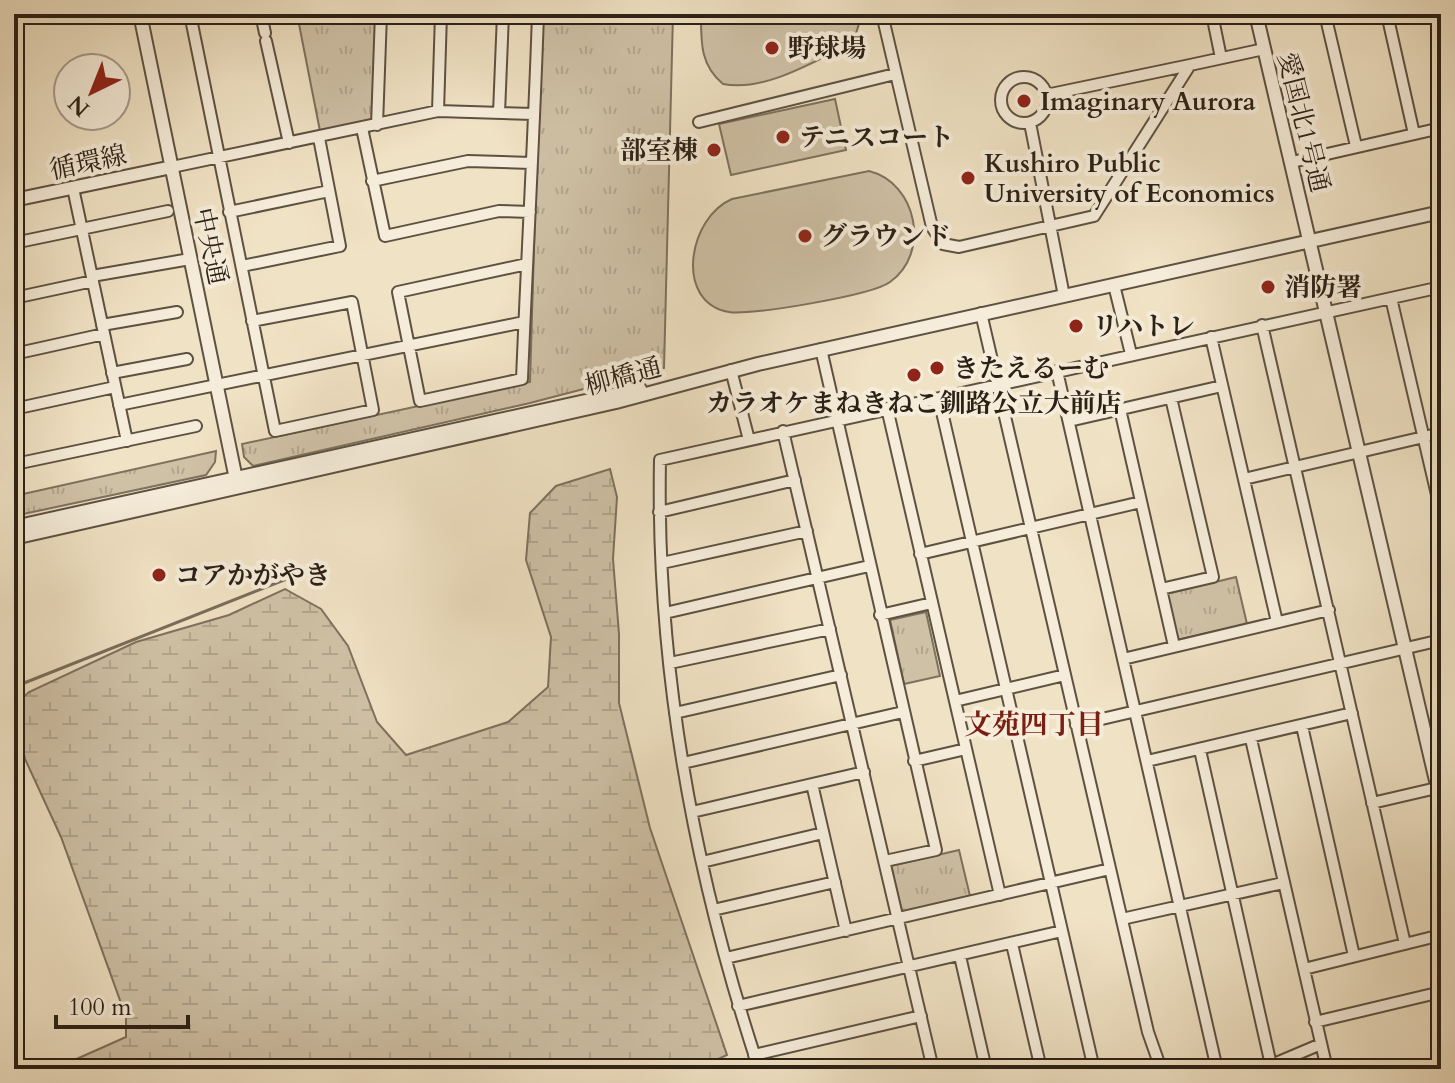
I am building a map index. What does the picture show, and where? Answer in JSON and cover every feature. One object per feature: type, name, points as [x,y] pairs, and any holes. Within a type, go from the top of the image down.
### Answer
[{"type":"street","name":"中央通","points":[[140,14],[236,483]]},
{"type":"street","points":[[190,14],[229,212],[275,431],[373,410],[352,302],[252,321]]},
{"type":"street","points":[[261,14],[289,143]]},
{"type":"street","points":[[377,125],[381,14]]},
{"type":"street","points":[[438,111],[441,14]]},
{"type":"street","points":[[499,113],[503,14]]},
{"type":"street","points":[[527,264],[398,292],[420,401],[522,379],[538,14]]},
{"type":"street","points":[[882,14],[932,227],[939,240],[959,247],[1051,228],[1099,212],[1190,65]]},
{"type":"street","points":[[1212,14],[1221,58]]},
{"type":"street","name":"愛国北1号通","points":[[1256,14],[1441,802]]},
{"type":"street","points":[[1325,14],[1356,146]]},
{"type":"street","points":[[1387,14],[1414,134]]},
{"type":"street","points":[[1046,95],[1264,49]]},
{"type":"street","points":[[699,122],[895,74]]},
{"type":"street","points":[[1026,78],[1036,81],[1046,95],[1043,113],[1030,123],[1019,123],[1004,112],[1001,103],[1005,87],[1026,78]]},
{"type":"street","points":[[172,167],[438,111],[533,114]]},
{"type":"street","points":[[1030,123],[1064,296]]},
{"type":"street","points":[[362,128],[385,236],[499,211],[530,212]]},
{"type":"street","points":[[1292,162],[1441,128]]},
{"type":"street","points":[[242,266],[340,246],[319,138]]},
{"type":"street","points":[[372,181],[468,161],[531,163]]},
{"type":"street","name":"循環線","points":[[14,200],[172,167]]},
{"type":"street","points":[[73,188],[127,441]]},
{"type":"street","points":[[229,212],[329,191]]},
{"type":"street","points":[[14,243],[168,211]]},
{"type":"street","points":[[1310,241],[1438,213],[1441,237]]},
{"type":"street","name":"柳橋通","points":[[14,527],[616,402],[679,383],[821,349],[1310,241]]},
{"type":"street","points":[[14,298],[93,278],[190,259]]},
{"type":"street","points":[[1114,285],[1131,354]]},
{"type":"street","points":[[759,1069],[738,1006],[713,910],[683,763],[665,613],[659,512],[660,460],[1441,287]]},
{"type":"street","points":[[1391,298],[1441,512]]},
{"type":"street","points":[[14,354],[177,312]]},
{"type":"street","points":[[981,313],[1148,1032],[1161,1069]]},
{"type":"street","points":[[119,405],[524,322]]},
{"type":"street","points":[[1262,325],[1405,944]]},
{"type":"street","points":[[1211,337],[1277,622]]},
{"type":"street","points":[[821,349],[936,850],[885,861]]},
{"type":"street","points":[[112,373],[187,359]]},
{"type":"street","points":[[731,370],[749,440]]},
{"type":"street","points":[[1057,371],[1217,1069]]},
{"type":"street","points":[[1069,421],[1222,386]]},
{"type":"street","points":[[14,409],[115,387]]},
{"type":"street","points":[[1161,589],[1213,577],[1171,398]]},
{"type":"street","points":[[939,399],[1094,1069]]},
{"type":"street","points":[[887,408],[1000,895]]},
{"type":"street","points":[[1120,409],[1174,646]]},
{"type":"street","points":[[20,463],[196,426]]},
{"type":"street","points":[[783,431],[932,1067],[913,1069]]},
{"type":"street","points":[[1244,479],[1441,433]]},
{"type":"street","points":[[659,512],[795,480]]},
{"type":"street","name":"柳橋通","points":[[14,538],[236,483]]},
{"type":"street","points":[[920,554],[1141,502]]},
{"type":"street","points":[[662,563],[807,531]]},
{"type":"street","points":[[665,613],[869,566]]},
{"type":"street","points":[[880,615],[932,603]]},
{"type":"street","points":[[1123,659],[1329,610]]},
{"type":"street","points":[[670,663],[830,629]]},
{"type":"street","points":[[1076,725],[1441,640]]},
{"type":"street","points":[[675,713],[841,675]]},
{"type":"street","points":[[955,701],[1065,675]]},
{"type":"street","points":[[683,763],[903,712]]},
{"type":"street","points":[[1147,761],[1352,713]]},
{"type":"street","points":[[1302,726],[1354,956]]},
{"type":"street","points":[[1251,739],[1327,1069]]},
{"type":"street","points":[[914,761],[966,749]]},
{"type":"street","points":[[1200,750],[1266,1067],[1321,1044]]},
{"type":"street","points":[[692,812],[864,772]]},
{"type":"street","points":[[812,784],[846,931]]},
{"type":"street","points":[[1372,803],[1439,787]]},
{"type":"street","points":[[702,862],[823,833]]},
{"type":"street","points":[[726,958],[1110,869]]},
{"type":"street","points":[[713,910],[835,882]]},
{"type":"street","points":[[1122,919],[1233,897],[1283,883]]},
{"type":"street","points":[[738,1006],[1062,931]]},
{"type":"street","points":[[1304,969],[1441,935]]},
{"type":"street","points":[[1012,944],[1041,1069]]},
{"type":"street","points":[[960,956],[986,1069]]},
{"type":"street","points":[[1315,1022],[1441,992]]},
{"type":"street","points":[[754,1055],[921,1016]]},
{"type":"street","points":[[1428,1069],[1441,1064]]},
{"type":"green space","points":[[297,14],[314,14],[314,21],[376,20],[372,119],[320,131]]},
{"type":"green space","points":[[541,14],[673,14],[664,368],[530,403],[253,466],[244,457],[242,444],[530,382]]},
{"type":"green space","name":"野球場","points":[[701,14],[862,14],[853,43],[790,73],[740,85],[723,84],[710,69],[702,43]]},
{"type":"green space","name":"テニスコート","points":[[835,99],[846,150],[731,175],[719,124]]},
{"type":"green space","name":"グラウンド","points":[[869,171],[885,178],[898,189],[908,204],[913,220],[911,254],[903,269],[890,282],[837,298],[741,312],[729,312],[711,305],[700,293],[694,277],[693,258],[697,240],[717,209],[732,199]]},
{"type":"green space","points":[[216,451],[215,462],[206,475],[14,516],[14,496]]},
{"type":"green space","points":[[610,469],[617,497],[613,559],[619,634],[619,703],[650,828],[727,1055],[716,1060],[720,1069],[222,1069],[220,1066],[214,1069],[54,1069],[126,1037],[126,1017],[61,837],[25,759],[14,705],[29,692],[136,642],[229,615],[285,589],[321,609],[348,646],[377,722],[406,755],[508,722],[548,687],[551,637],[526,560],[530,513],[556,486]]},
{"type":"green space","points":[[1236,577],[1247,624],[1177,640],[1166,594]]},
{"type":"green space","points":[[926,612],[940,676],[904,684],[890,620]]},
{"type":"green space","points":[[959,850],[970,896],[902,912],[891,866]]},
{"type":"waterway","points":[[14,687],[317,567]]},
{"type":"place","name":"野球場","points":[[772,48]]},
{"type":"place","name":"Imaginary Aurora","points":[[1024,101]]},
{"type":"place","name":"テニスコート","points":[[783,137]]},
{"type":"place","name":"部室棟","points":[[714,150]]},
{"type":"place","name":"Kushiro Public University of Economics","points":[[968,178]]},
{"type":"place","name":"グラウンド","points":[[805,236]]},
{"type":"place","name":"消防署","points":[[1268,287]]},
{"type":"place","name":"リハトレ","points":[[1076,326]]},
{"type":"place","name":"きたえるーむ","points":[[937,368]]},
{"type":"place","name":"カラオケまねきねこ釧路公立大前店","points":[[914,375]]},
{"type":"place","name":"コアかがやき","points":[[159,575]]},
{"type":"district","name":"文苑四丁目","points":[[1034,724]]}]
